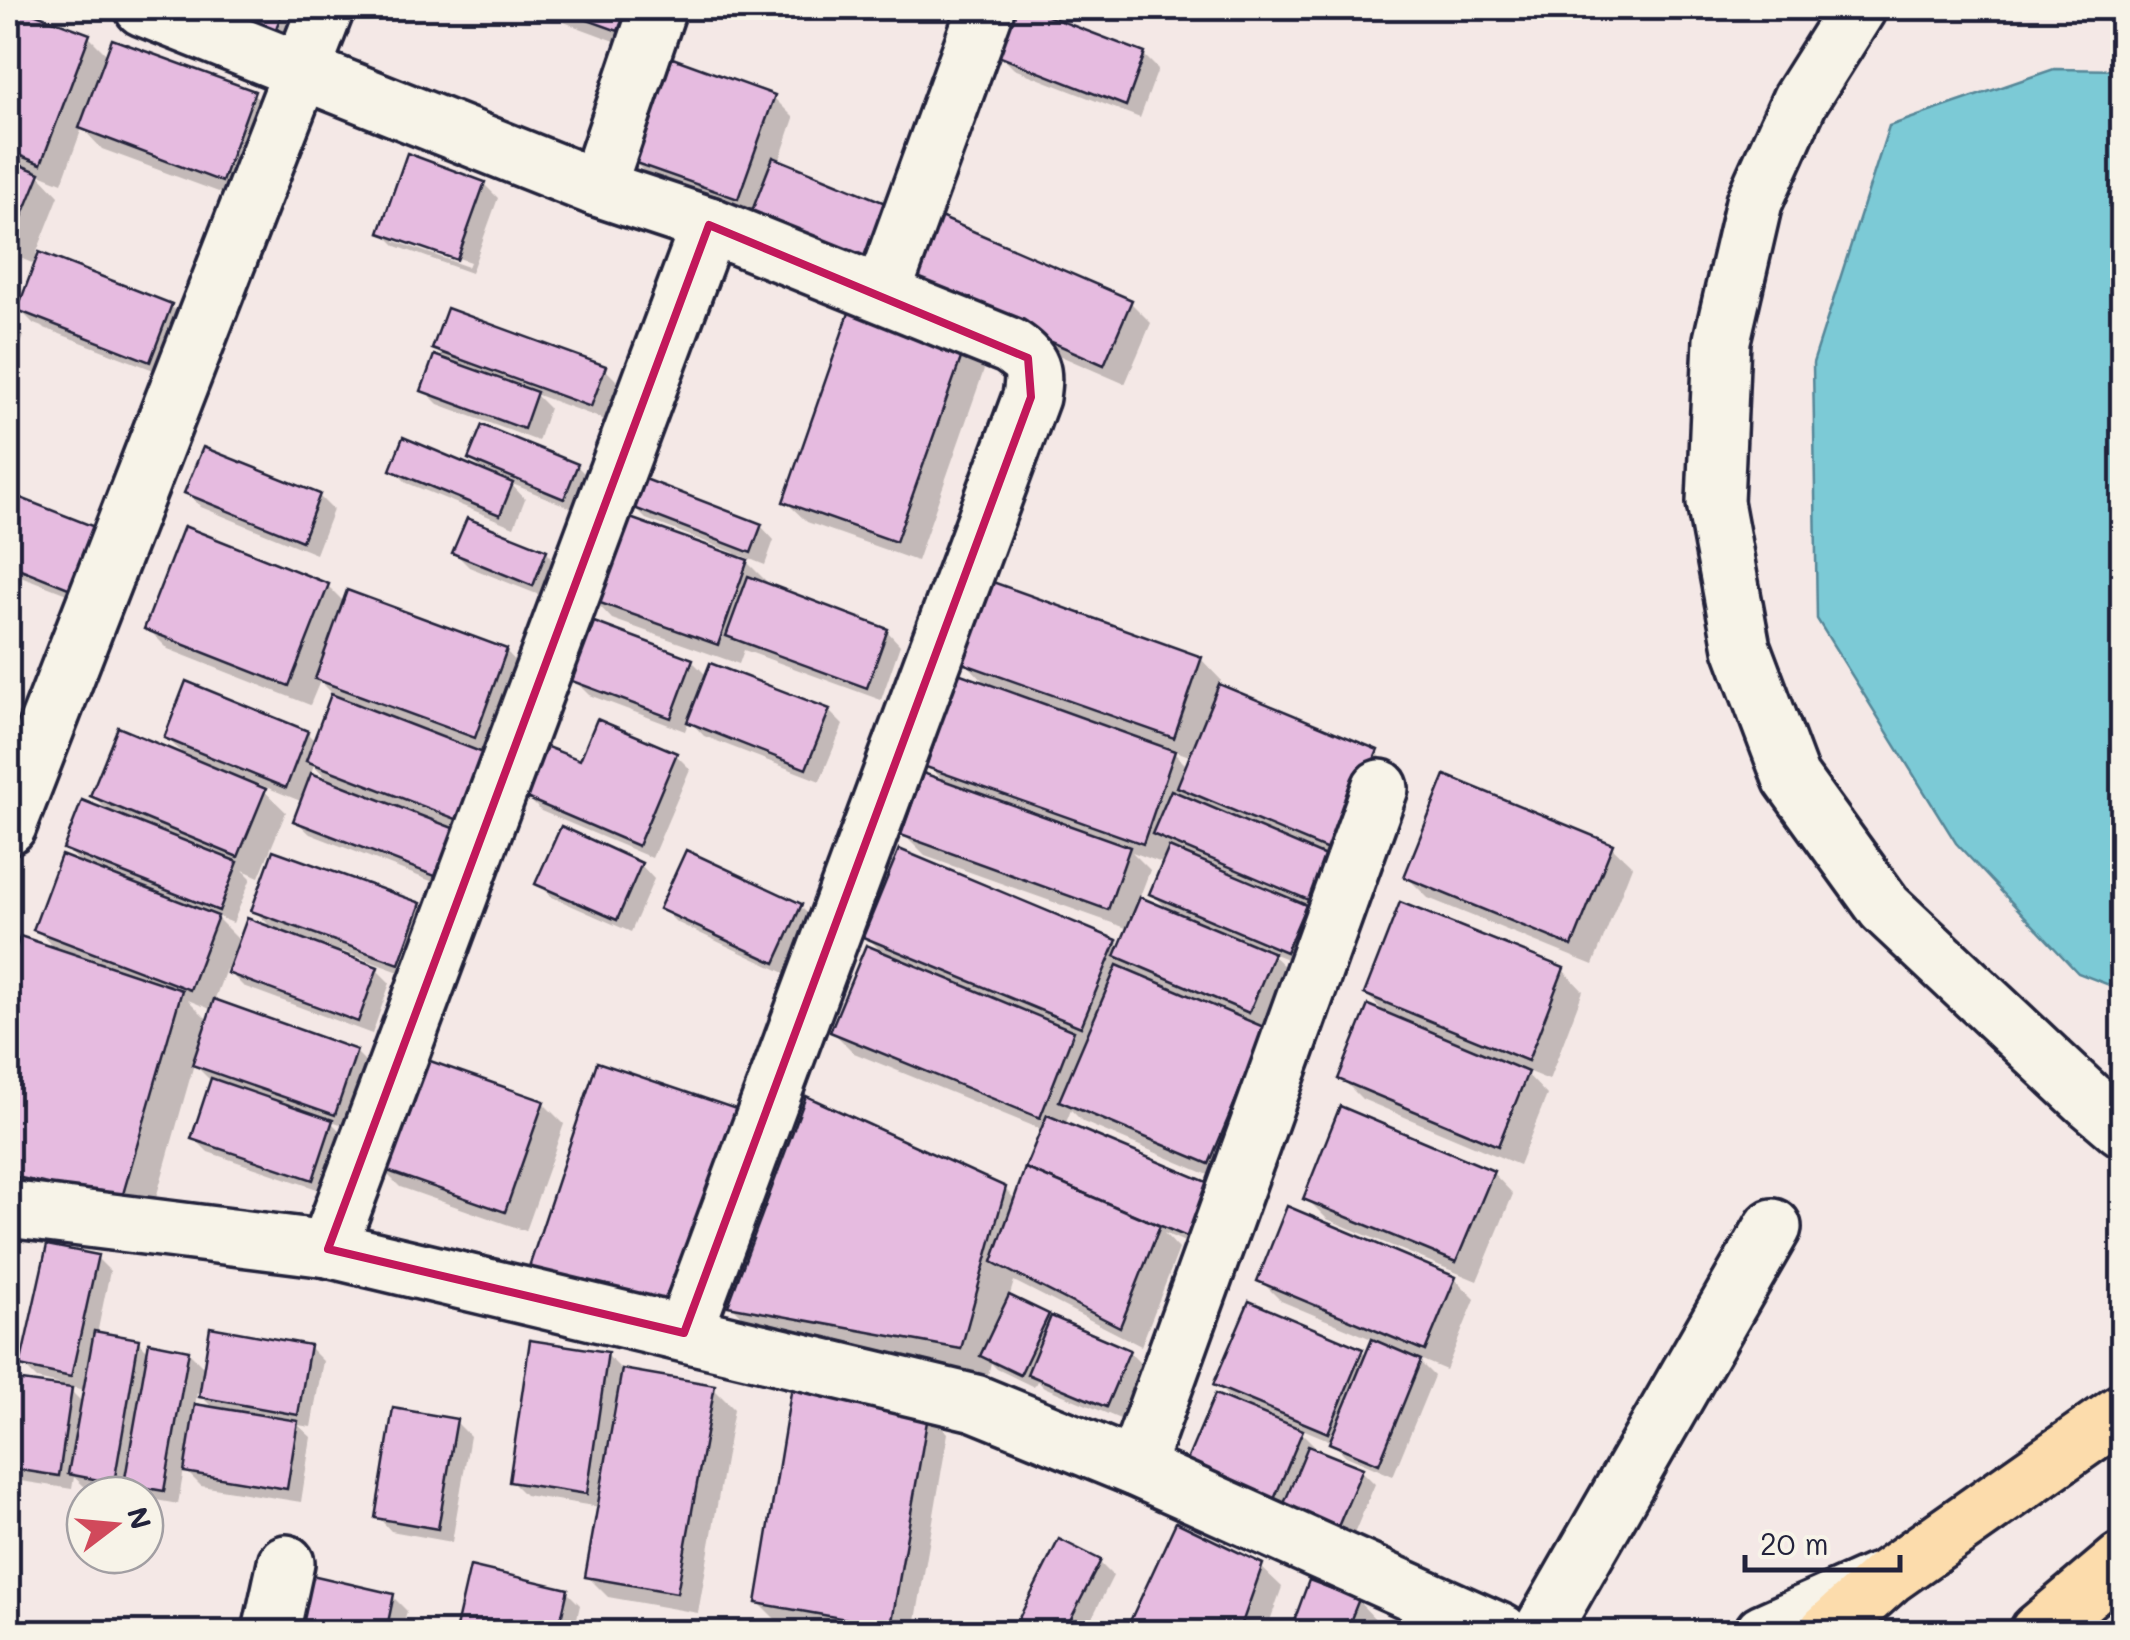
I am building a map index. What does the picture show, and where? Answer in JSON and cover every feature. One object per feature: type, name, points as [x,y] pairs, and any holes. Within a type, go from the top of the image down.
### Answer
[{"type":"main road","points":[[1827,1632],[1888,1576],[2122,1412]]},
{"type":"main road","points":[[2038,1632],[2122,1560]]},
{"type":"street","points":[[143,8],[597,188],[709,225],[1010,346],[1028,358],[1034,377],[1032,398],[684,1333]]},
{"type":"street","points":[[8,826],[326,8]]},
{"type":"street","points":[[597,188],[658,8]]},
{"type":"street","points":[[882,294],[986,8]]},
{"type":"street","points":[[1858,8],[1800,100],[1754,202],[1722,340],[1715,502],[1742,648],[1790,778],[1885,908],[2122,1128]]},
{"type":"street","points":[[328,1249],[709,225]]},
{"type":"street","points":[[1135,1468],[1380,788]]},
{"type":"street","points":[[8,1209],[328,1249],[975,1403],[1135,1468],[1501,1632]]},
{"type":"street","points":[[1541,1632],[1774,1227]]},
{"type":"street","points":[[271,1632],[286,1562]]},
{"type":"street","points":[[1764,1632],[1888,1576]]},
{"type":"highlighted area","points":[[709,225],[1028,358],[1031,397],[684,1333],[328,1249]]},
{"type":"water","points":[[2054,69],[2122,70],[2122,990],[2078,973],[1956,843],[1817,619],[1813,363],[1889,126]]},
{"type":"building","points":[[8,8],[20,8],[90,34],[41,164],[8,151]]},
{"type":"building","points":[[188,8],[284,8],[272,39]]},
{"type":"building","points":[[554,8],[627,8],[618,31]]},
{"type":"building","points":[[1016,8],[1027,8],[1145,53],[1126,106],[998,56]]},
{"type":"building","points":[[112,39],[255,91],[222,182],[79,128]]},
{"type":"building","points":[[667,56],[775,95],[738,199],[630,161]]},
{"type":"building","points":[[407,153],[485,182],[457,260],[379,233]]},
{"type":"building","points":[[773,157],[895,207],[871,266],[750,216]]},
{"type":"building","points":[[8,160],[40,173],[11,244],[8,243]]},
{"type":"building","points":[[938,216],[1132,300],[1104,365],[911,280]]},
{"type":"building","points":[[39,252],[172,304],[150,362],[17,310]]},
{"type":"building","points":[[851,307],[965,347],[896,542],[783,502]]},
{"type":"building","points":[[447,308],[606,366],[591,407],[432,349]]},
{"type":"building","points":[[434,355],[537,392],[524,429],[421,391]]},
{"type":"building","points":[[482,425],[578,464],[564,499],[468,459]]},
{"type":"building","points":[[403,437],[513,483],[500,515],[390,470]]},
{"type":"building","points":[[203,447],[320,494],[302,541],[184,493]]},
{"type":"building","points":[[640,477],[762,524],[751,553],[629,506]]},
{"type":"building","points":[[8,493],[115,535],[91,597],[8,564]]},
{"type":"building","points":[[619,514],[748,560],[718,645],[589,599]]},
{"type":"building","points":[[467,518],[547,550],[533,586],[452,553]]},
{"type":"building","points":[[184,526],[329,584],[289,686],[144,629]]},
{"type":"building","points":[[748,576],[888,629],[867,688],[726,636]]},
{"type":"building","points":[[990,581],[1202,657],[1174,738],[962,663]]},
{"type":"building","points":[[347,590],[507,649],[475,738],[315,679]]},
{"type":"building","points":[[594,622],[693,659],[671,718],[572,681]]},
{"type":"building","points":[[710,663],[830,709],[806,769],[687,722]]},
{"type":"building","points":[[958,673],[1175,751],[1143,844],[926,767]]},
{"type":"building","points":[[186,681],[308,731],[286,788],[164,738]]},
{"type":"building","points":[[1219,684],[1378,750],[1335,853],[1177,787]]},
{"type":"building","points":[[331,694],[491,756],[466,823],[306,761]]},
{"type":"building","points":[[597,719],[677,753],[638,846],[524,797],[545,746],[580,760]]},
{"type":"building","points":[[118,727],[266,789],[238,857],[90,796]]},
{"type":"building","points":[[311,773],[458,830],[440,878],[293,821]]},
{"type":"building","points":[[923,773],[1130,847],[1108,910],[901,835]]},
{"type":"building","points":[[1445,775],[1613,844],[1572,946],[1404,877]]},
{"type":"building","points":[[1171,790],[1337,861],[1318,904],[1152,834]]},
{"type":"building","points":[[82,800],[238,862],[219,911],[63,849]]},
{"type":"building","points":[[561,826],[642,863],[617,920],[535,884]]},
{"type":"building","points":[[1169,847],[1306,905],[1286,952],[1149,894]]},
{"type":"building","points":[[899,849],[1117,940],[1081,1027],[863,937]]},
{"type":"building","points":[[273,850],[421,903],[399,964],[251,911]]},
{"type":"building","points":[[686,850],[802,904],[775,963],[659,909]]},
{"type":"building","points":[[61,855],[218,916],[190,990],[33,930]]},
{"type":"building","points":[[1140,897],[1274,953],[1249,1013],[1115,956]]},
{"type":"building","points":[[1400,902],[1564,968],[1528,1061],[1364,994]]},
{"type":"building","points":[[247,918],[378,967],[358,1022],[227,973]]},
{"type":"building","points":[[20,936],[182,990],[121,1201],[8,1175],[8,974]]},
{"type":"building","points":[[866,945],[1074,1031],[1040,1118],[830,1032]]},
{"type":"building","points":[[1117,965],[1266,1028],[1209,1164],[1059,1101]]},
{"type":"building","points":[[214,999],[357,1050],[335,1115],[192,1065]]},
{"type":"building","points":[[1368,1005],[1528,1072],[1498,1146],[1338,1079]]},
{"type":"building","points":[[416,1056],[544,1101],[505,1212],[376,1167]]},
{"type":"building","points":[[597,1062],[748,1113],[679,1319],[529,1267]]},
{"type":"building","points":[[211,1078],[333,1120],[313,1180],[191,1139]]},
{"type":"building","points":[[806,1096],[1006,1187],[961,1349],[728,1306]]},
{"type":"building","points":[[1340,1106],[1494,1171],[1456,1262],[1303,1199]]},
{"type":"building","points":[[1047,1115],[1209,1183],[1187,1237],[1025,1168]]},
{"type":"building","points":[[1025,1168],[1160,1226],[1120,1327],[992,1262]]},
{"type":"building","points":[[1287,1206],[1456,1277],[1425,1351],[1257,1281]]},
{"type":"building","points":[[47,1245],[98,1255],[71,1377],[20,1366]]},
{"type":"building","points":[[1009,1295],[1049,1314],[1020,1375],[980,1356]]},
{"type":"building","points":[[1249,1301],[1363,1349],[1328,1433],[1213,1385]]},
{"type":"building","points":[[1051,1316],[1130,1350],[1106,1407],[1027,1374]]},
{"type":"building","points":[[210,1327],[310,1345],[298,1415],[199,1397]]},
{"type":"building","points":[[94,1331],[139,1339],[115,1475],[68,1474]]},
{"type":"building","points":[[1372,1339],[1421,1360],[1379,1464],[1329,1443]]},
{"type":"building","points":[[530,1340],[608,1352],[587,1494],[509,1482]]},
{"type":"building","points":[[149,1342],[189,1350],[165,1485],[165,1475],[126,1475]]},
{"type":"building","points":[[622,1369],[715,1385],[677,1593],[585,1577]]},
{"type":"building","points":[[8,1379],[72,1388],[59,1476],[8,1468]]},
{"type":"building","points":[[792,1386],[929,1410],[891,1627],[756,1603]]},
{"type":"building","points":[[1215,1394],[1303,1430],[1270,1509],[1182,1472]]},
{"type":"building","points":[[195,1404],[298,1421],[287,1489],[184,1472]]},
{"type":"building","points":[[393,1408],[457,1419],[438,1529],[375,1518]]},
{"type":"building","points":[[1308,1446],[1363,1468],[1337,1529],[1283,1506]]},
{"type":"building","points":[[1176,1522],[1263,1564],[1239,1632],[1125,1632]]},
{"type":"building","points":[[1059,1539],[1101,1560],[1064,1632],[1012,1632]]},
{"type":"building","points":[[470,1566],[568,1589],[558,1632],[455,1632]]},
{"type":"building","points":[[303,1573],[394,1594],[386,1632],[290,1632]]},
{"type":"building","points":[[1309,1580],[1359,1599],[1346,1632],[1290,1632]]}]
